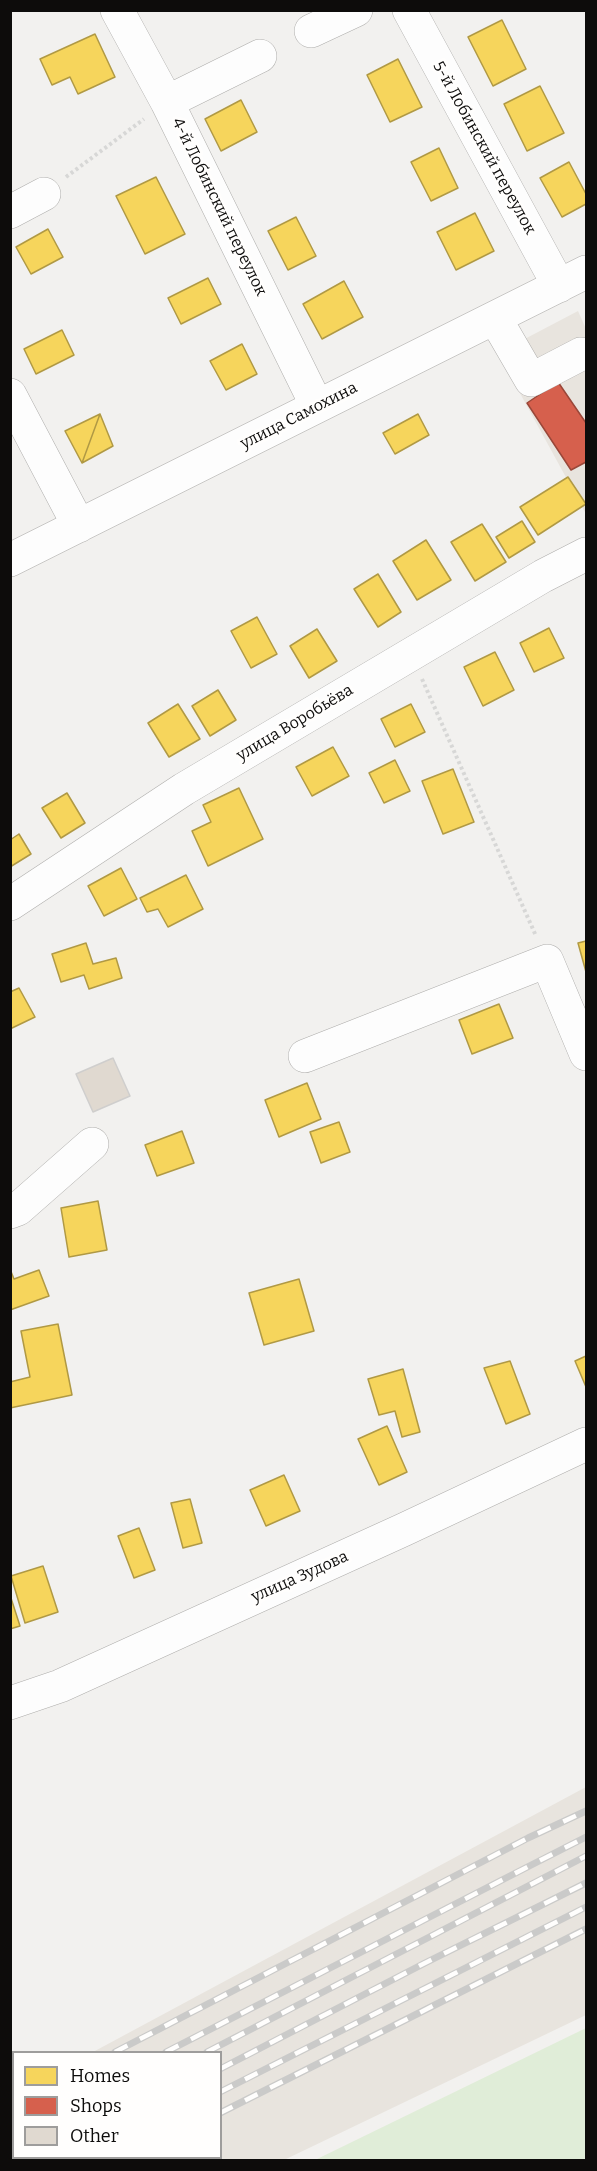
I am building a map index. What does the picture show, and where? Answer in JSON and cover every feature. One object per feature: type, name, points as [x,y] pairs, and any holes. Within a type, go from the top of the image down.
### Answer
[{"type":"street","name":"4-й Лобинский переулок","points":[[117,10],[167,102],[317,406]]},
{"type":"street","points":[[311,31],[356,10]]},
{"type":"street","name":"5-й Лобинский переулок","points":[[409,10],[573,279]]},
{"type":"street","points":[[167,102],[260,56]]},
{"type":"street","points":[[10,212],[44,194]]},
{"type":"street","name":"улица Самохина","points":[[10,560],[573,279]]},
{"type":"street","points":[[495,318],[531,380],[581,354]]},
{"type":"street","points":[[10,395],[79,526]]},
{"type":"street","name":"улица Воробьёва","points":[[10,904],[184,789],[543,576],[586,554]]},
{"type":"street","points":[[305,1056],[547,961],[586,1054]]},
{"type":"street","points":[[10,1212],[18,1209],[92,1144]]},
{"type":"street","name":"улица Зудова","points":[[10,1703],[60,1686],[586,1444]]},
{"type":"path","points":[[44,194],[167,102]]},
{"type":"path","points":[[411,654],[547,961]]},
{"type":"shaded area","points":[[578,311],[586,329],[586,514],[498,353]]},
{"type":"shaded area","points":[[586,1787],[586,2015],[284,2160],[11,2160],[10,2097],[12,2096],[12,2159],[222,2159],[222,2051],[95,2051]]},
{"type":"green space","points":[[586,2028],[586,2160],[315,2160]]},
{"type":"building: Homes","points":[[502,20],[526,69],[493,86],[468,37]]},
{"type":"building: Homes","points":[[95,34],[115,77],[78,94],[70,77],[52,85],[40,59]]},
{"type":"building: Homes","points":[[398,59],[422,107],[390,122],[367,75]]},
{"type":"building: Homes","points":[[540,86],[564,133],[527,151],[504,104]]},
{"type":"building: Homes","points":[[241,100],[257,132],[221,151],[205,119]]},
{"type":"building: Homes","points":[[439,148],[458,188],[431,201],[411,162]]},
{"type":"building: Homes","points":[[569,162],[586,194],[586,204],[562,217],[540,178]]},
{"type":"building: Homes","points":[[156,177],[185,234],[145,254],[116,196]]},
{"type":"building: Homes","points":[[475,213],[494,251],[456,270],[437,232]]},
{"type":"building: Homes","points":[[296,217],[316,256],[288,270],[268,231]]},
{"type":"building: Homes","points":[[48,229],[63,257],[31,274],[16,247]]},
{"type":"building: Homes","points":[[208,278],[221,304],[181,324],[168,298]]},
{"type":"building: Homes","points":[[344,281],[363,317],[322,339],[303,304]]},
{"type":"building: Homes","points":[[62,330],[74,355],[36,374],[24,349]]},
{"type":"building: Homes","points":[[242,344],[257,374],[226,390],[210,361]]},
{"type":"building: Homes","points":[[100,414],[82,463],[65,431]]},
{"type":"building: Homes","points":[[100,414],[113,446],[82,463]]},
{"type":"building: Homes","points":[[418,414],[429,435],[395,454],[383,433]]},
{"type":"building: Homes","points":[[568,477],[586,504],[538,535],[520,507]]},
{"type":"building: Homes","points":[[522,521],[535,542],[509,558],[496,537]]},
{"type":"building: Homes","points":[[482,524],[506,562],[475,581],[451,542]]},
{"type":"building: Homes","points":[[426,540],[451,580],[417,600],[393,561]]},
{"type":"building: Homes","points":[[378,574],[401,612],[378,627],[354,589]]},
{"type":"building: Homes","points":[[257,617],[277,654],[251,668],[231,631]]},
{"type":"building: Homes","points":[[549,628],[564,658],[534,672],[520,643]]},
{"type":"building: Homes","points":[[317,629],[337,661],[309,678],[290,646]]},
{"type":"building: Homes","points":[[495,652],[514,690],[483,706],[464,667]]},
{"type":"building: Homes","points":[[218,690],[236,720],[210,736],[192,706]]},
{"type":"building: Homes","points":[[178,704],[200,739],[169,757],[148,723]]},
{"type":"building: Homes","points":[[411,704],[425,732],[395,747],[381,719]]},
{"type":"building: Homes","points":[[333,747],[349,776],[312,796],[296,767]]},
{"type":"building: Homes","points":[[395,760],[410,791],[384,803],[369,773]]},
{"type":"building: Homes","points":[[453,769],[474,822],[443,834],[422,781]]},
{"type":"building: Homes","points":[[239,788],[263,839],[208,866],[192,831],[211,822],[203,805]]},
{"type":"building: Homes","points":[[67,793],[85,823],[61,838],[42,808]]},
{"type":"building: Homes","points":[[19,834],[31,854],[10,867],[10,840]]},
{"type":"building: Homes","points":[[121,868],[137,899],[104,916],[88,886]]},
{"type":"building: Homes","points":[[186,875],[203,909],[168,927],[158,909],[147,912],[140,898]]},
{"type":"building: Homes","points":[[586,941],[586,972],[578,943]]},
{"type":"building: Homes","points":[[86,943],[93,964],[116,958],[122,978],[89,989],[84,975],[61,982],[52,954]]},
{"type":"building: Homes","points":[[19,988],[35,1017],[10,1029],[10,992]]},
{"type":"building: Homes","points":[[499,1004],[513,1038],[472,1054],[459,1020]]},
{"type":"building: Homes","points":[[307,1083],[321,1119],[279,1137],[265,1100]]},
{"type":"building: Homes","points":[[339,1122],[350,1152],[321,1163],[310,1132]]},
{"type":"building: Homes","points":[[182,1131],[194,1163],[157,1176],[145,1145]]},
{"type":"building: Homes","points":[[98,1201],[107,1250],[69,1257],[61,1208]]},
{"type":"building: Homes","points":[[10,1269],[14,1279],[39,1270],[49,1296],[10,1310]]},
{"type":"building: Homes","points":[[299,1279],[314,1331],[264,1345],[249,1293]]},
{"type":"building: Homes","points":[[58,1324],[72,1395],[10,1408],[10,1382],[30,1377],[21,1331]]},
{"type":"building: Homes","points":[[586,1356],[586,1387],[575,1361]]},
{"type":"building: Homes","points":[[510,1361],[530,1414],[506,1424],[484,1368]]},
{"type":"building: Homes","points":[[403,1369],[420,1432],[402,1437],[395,1411],[379,1415],[368,1379]]},
{"type":"building: Homes","points":[[387,1426],[407,1472],[379,1485],[358,1439]]},
{"type":"building: Homes","points":[[284,1475],[300,1511],[266,1526],[250,1490]]},
{"type":"building: Homes","points":[[190,1499],[202,1543],[183,1548],[171,1503]]},
{"type":"building: Homes","points":[[139,1528],[155,1570],[134,1578],[118,1536]]},
{"type":"building: Homes","points":[[43,1566],[58,1612],[25,1623],[11,1576]]},
{"type":"building: Homes","points":[[10,1595],[20,1626],[10,1629]]},
{"type":"building: Shops","points":[[558,382],[586,423],[586,462],[571,470],[527,403]]},
{"type":"building: Other","points":[[113,1058],[130,1096],[93,1112],[76,1074]]},
{"type":"railway","points":[[117,2051],[528,1838],[586,1811]]},
{"type":"railway","points":[[168,2051],[586,1837]]},
{"type":"railway","points":[[209,2051],[586,1856]]},
{"type":"railway","points":[[222,2068],[586,1883]]},
{"type":"railway","points":[[222,2091],[586,1907]]},
{"type":"railway","points":[[222,2112],[586,1929]]}]
